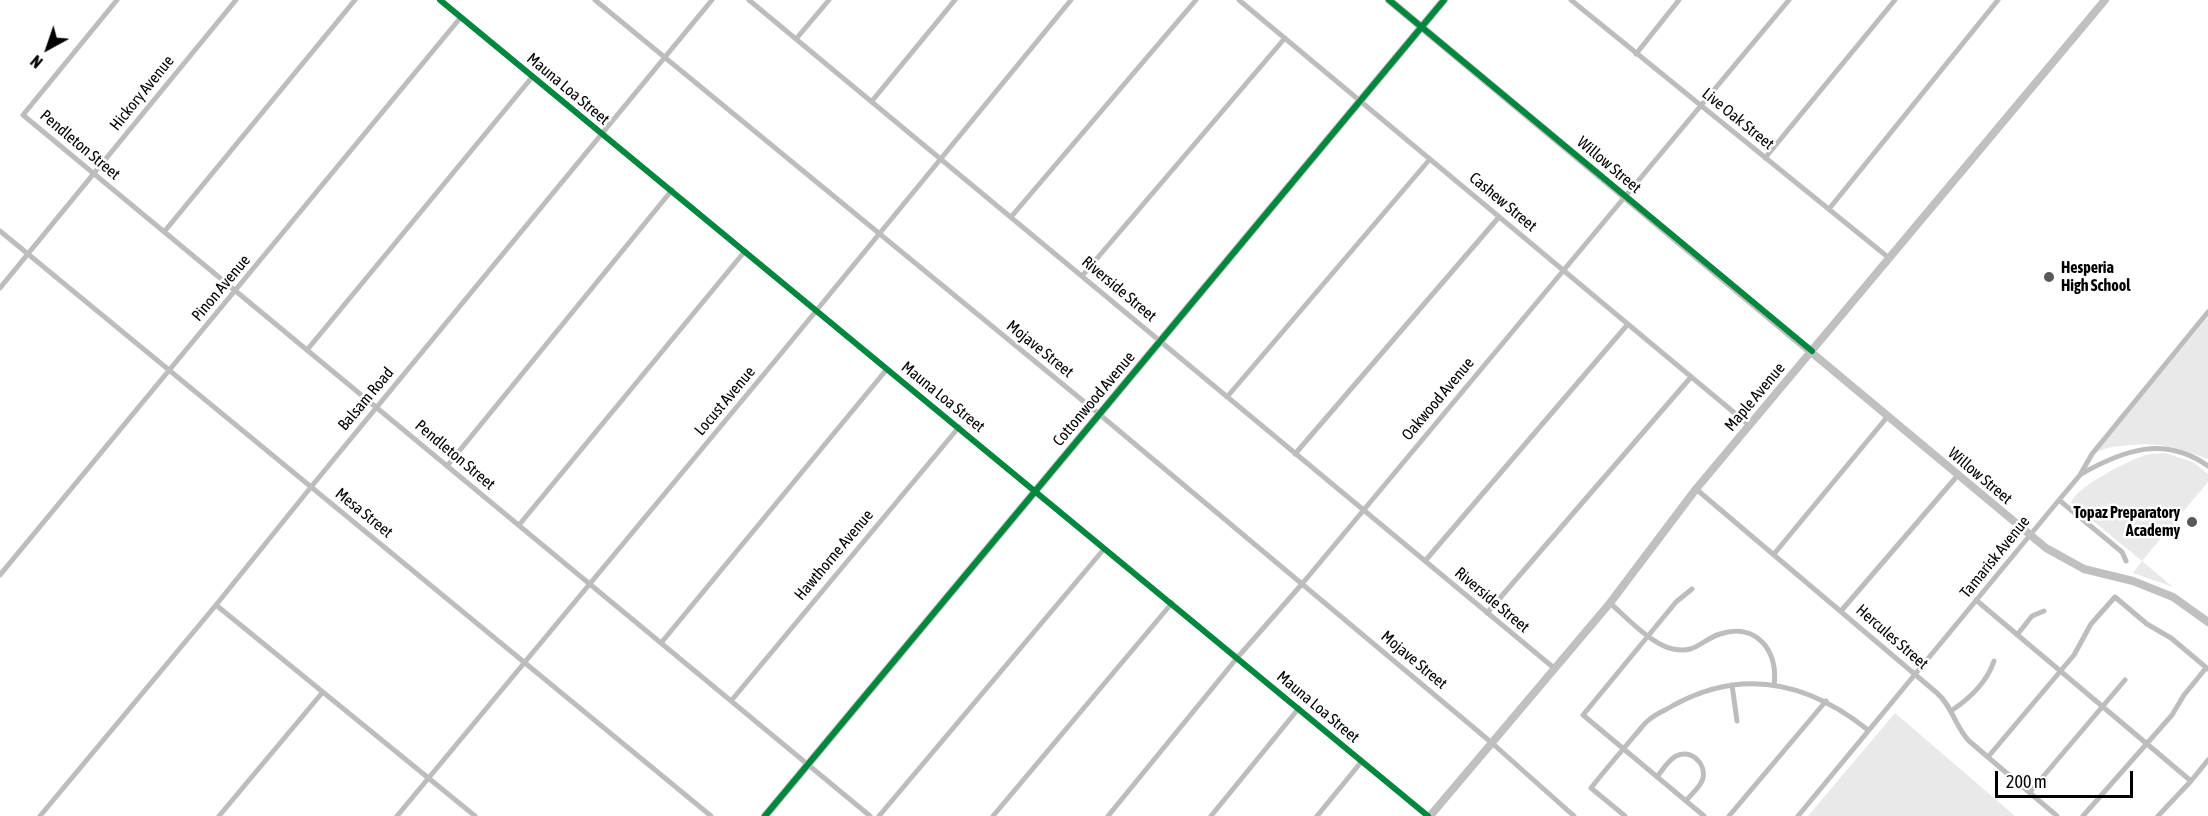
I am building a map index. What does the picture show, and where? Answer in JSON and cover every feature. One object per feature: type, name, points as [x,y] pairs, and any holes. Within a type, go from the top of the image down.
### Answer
[{"type":"street","name":"Pendleton Street","points":[[117,0],[22,115],[870,816]]},
{"type":"street","name":"Hickory Avenue","points":[[0,288],[236,0]]},
{"type":"street","points":[[165,232],[355,0]]},
{"type":"street","name":"Mauna Loa Street","points":[[440,0],[601,135],[672,190],[815,312],[1036,490],[1104,549],[1429,816]]},
{"type":"street","name":"Mojave Street","points":[[595,0],[1302,584],[1492,743],[1574,816]]},
{"type":"street","name":"Balsam Road","points":[[40,816],[712,0]]},
{"type":"street","name":"Riverside Street","points":[[749,0],[1554,668]]},
{"type":"street","points":[[796,39],[829,0]]},
{"type":"street","points":[[872,101],[955,0]]},
{"type":"street","name":"Locust Avenue","points":[[397,816],[1071,0]]},
{"type":"street","points":[[1011,218],[1196,0]]},
{"type":"street","name":"Cashew Street","points":[[1239,0],[1749,425]]},
{"type":"street","name":"Willow Street","points":[[1389,0],[1812,351],[2029,535]]},
{"type":"street","name":"Cottonwood Avenue","points":[[765,816],[1444,0]]},
{"type":"street","name":"Live Oak Street","points":[[1571,0],[1888,258]]},
{"type":"street","points":[[1636,54],[1679,0]]},
{"type":"street","name":"Oakwood Avenue","points":[[1108,816],[1237,658],[1302,584],[1789,0]]},
{"type":"street","points":[[1765,158],[1895,0]]},
{"type":"street","points":[[1829,209],[1998,0]]},
{"type":"street","name":"Maple Avenue","points":[[1429,816],[1610,603],[1696,489],[2105,0]]},
{"type":"street","name":"Pinon Avenue","points":[[0,575],[461,17]]},
{"type":"street","points":[[1082,276],[1285,38]]},
{"type":"street","points":[[307,350],[532,76]]},
{"type":"street","points":[[1227,397],[1430,159]]},
{"type":"street","points":[[447,466],[672,190]]},
{"type":"street","points":[[1295,454],[1499,217]]},
{"type":"street","name":"Mesa Street","points":[[0,231],[711,816]]},
{"type":"street","points":[[519,525],[745,251]]},
{"type":"street","name":"Tamarisk Avenue","points":[[1798,816],[2059,501],[2080,475],[2092,454],[2208,312]]},
{"type":"street","points":[[1425,561],[1628,324]]},
{"type":"street","points":[[661,643],[887,369]]},
{"type":"street","points":[[1487,613],[1691,377]]},
{"type":"street","points":[[1774,554],[1888,416]]},
{"type":"street","name":"Hawthorne Avenue","points":[[731,701],[959,428]]},
{"type":"street","points":[[2080,475],[2130,450],[2147,448],[2162,448],[2183,454],[2208,466]]},
{"type":"street","points":[[1841,611],[1958,475]]},
{"type":"street","name":"Hercules Street","points":[[1696,489],[1946,701],[1962,733],[2057,816]]},
{"type":"street","points":[[2059,501],[2122,552],[2126,561]]},
{"type":"street","points":[[2029,535],[2071,564],[2133,581],[2173,597],[2208,622]]},
{"type":"street","points":[[879,816],[1104,549]]},
{"type":"street","points":[[1692,589],[1676,602],[1583,715],[1704,816]]},
{"type":"street","points":[[1988,757],[2074,655],[2091,624],[2115,597],[2147,624],[2171,638],[2207,669],[2184,695],[2172,715],[2147,745],[2124,767],[2083,816]]},
{"type":"street","points":[[1976,600],[2191,781]]},
{"type":"street","points":[[993,816],[1172,603]]},
{"type":"street","points":[[1610,603],[1649,636],[1670,649],[1685,651],[1695,649],[1719,634],[1736,631],[1762,640],[1774,659],[1776,672],[1774,685]]},
{"type":"street","points":[[216,605],[476,816]]},
{"type":"street","points":[[2017,635],[2032,616],[2044,611]]},
{"type":"street","points":[[1951,711],[1966,701],[1990,673],[1994,661]]},
{"type":"street","points":[[2030,792],[2125,681]]},
{"type":"street","points":[[1732,685],[1737,721]]},
{"type":"street","points":[[1625,816],[1591,788],[1649,719],[1692,696],[1732,685],[1774,685],[1800,691],[1826,701],[1846,712],[1868,730]]},
{"type":"street","points":[[219,816],[322,693]]},
{"type":"street","points":[[1729,816],[1826,701]]},
{"type":"street","points":[[1211,816],[1299,708]]},
{"type":"street","points":[[1657,777],[1677,756],[1687,754],[1696,758],[1701,764],[1703,777],[1701,783],[1686,801]]},
{"type":"street","points":[[2158,816],[2208,760]]},
{"type":"street","points":[[1317,816],[1362,761]]},
{"type":"shaded area","points":[[2208,317],[2208,459],[2179,449],[2151,444],[2111,447],[2094,454]]},
{"type":"shaded area","points":[[2165,453],[2193,462],[2208,474],[2208,482],[2142,561],[2071,503],[2082,489],[2092,482],[2146,455]]},
{"type":"shaded area","points":[[2142,561],[2173,587],[2133,573]]},
{"type":"shaded area","points":[[1895,713],[2015,816],[1808,816]]},
{"type":"cycle path","points":[[440,0],[1428,816]]},
{"type":"cycle path","points":[[1389,0],[1812,351]]},
{"type":"cycle path","points":[[765,816],[1444,0]]},
{"type":"place","name":"Hesperia High School","points":[[2049,277]]},
{"type":"place","name":"Topaz Preparatory Academy","points":[[2192,522]]}]
